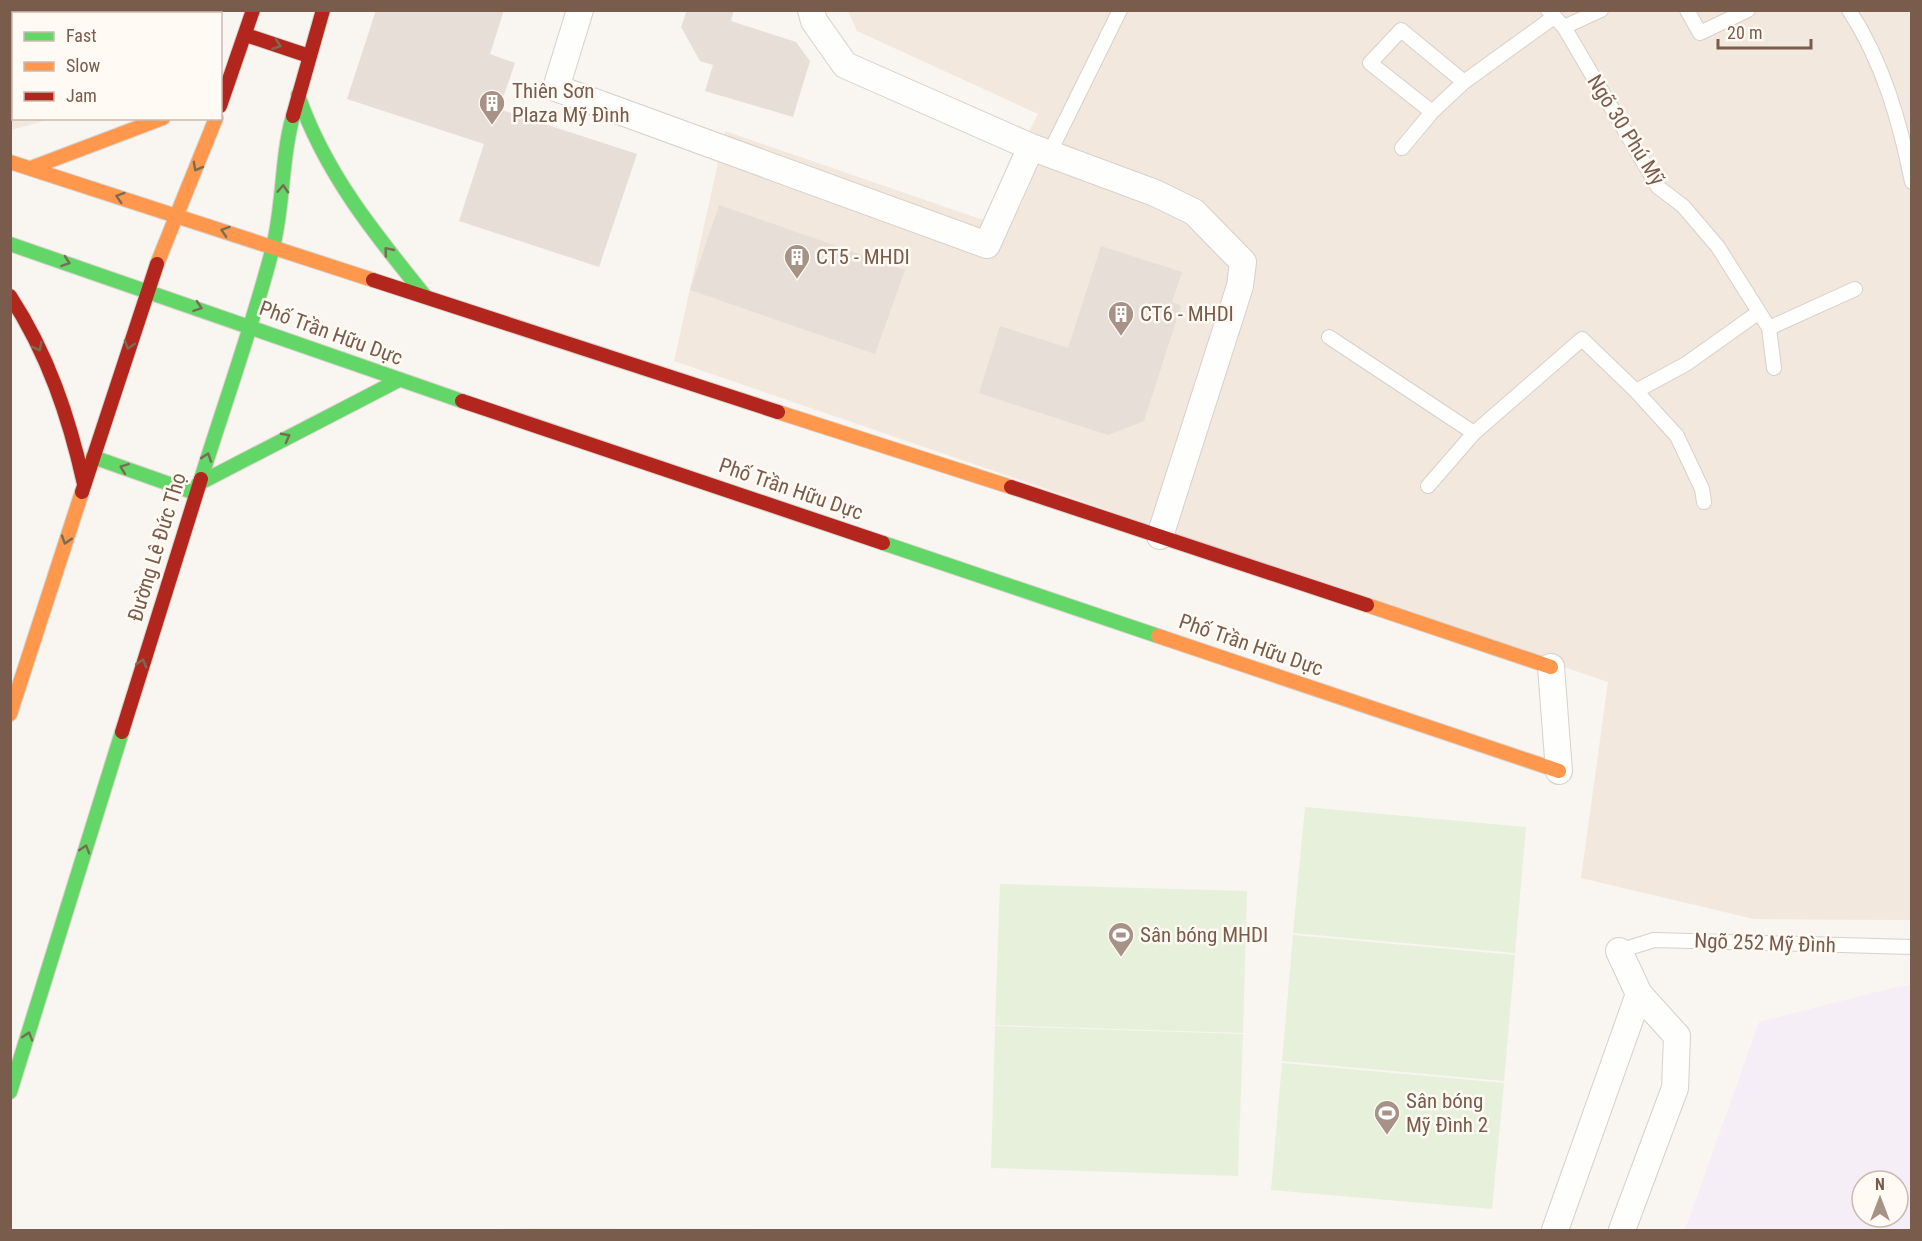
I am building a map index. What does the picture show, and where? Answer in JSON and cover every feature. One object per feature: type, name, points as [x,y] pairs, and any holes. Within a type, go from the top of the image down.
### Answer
[{"type":"main road","points":[[224,87],[246,35],[253,10]]},
{"type":"main road","name":"Đường Lê Đức Thọ","points":[[10,1092],[196,488],[230,393],[273,247],[282,199],[285,143],[323,10]]},
{"type":"main road","points":[[246,35],[309,56]]},
{"type":"main road","points":[[298,95],[317,147],[338,184],[354,208],[425,296]]},
{"type":"main road","points":[[31,168],[158,120]]},
{"type":"main road","points":[[10,714],[147,290],[176,215],[203,157],[215,120]]},
{"type":"main road","points":[[10,162],[1160,536],[1551,668]]},
{"type":"main road","name":"Phố Trần Hữu Dực","points":[[10,244],[249,325],[399,380],[1559,771]]},
{"type":"main road","points":[[10,296],[44,357],[63,403],[84,484]]},
{"type":"main road","points":[[93,457],[196,488],[399,380]]},
{"type":"street","points":[[580,10],[556,88],[987,245],[1040,151]]},
{"type":"street","points":[[811,10],[814,21],[845,65],[1040,151],[1155,193],[1194,212],[1243,262],[1240,286],[1160,536]]},
{"type":"street","points":[[1551,668],[1559,771]]},
{"type":"street","points":[[1619,951],[1639,994],[1677,1035],[1676,1088],[1622,1230]]},
{"type":"street","points":[[1555,1230],[1639,994]]},
{"type":"lane","points":[[1040,151],[1120,10]]},
{"type":"lane","points":[[1402,148],[1432,112],[1464,82],[1555,18],[1601,10]]},
{"type":"lane","points":[[1687,10],[1700,33],[1748,10]]},
{"type":"lane","points":[[1849,10],[1868,39],[1888,93],[1904,144],[1911,182]]},
{"type":"lane","name":"Ngõ 30 Phú Mỹ","points":[[1555,18],[1658,187],[1683,206],[1718,247],[1760,312],[1769,328],[1774,368]]},
{"type":"lane","points":[[1432,112],[1370,63],[1401,30],[1464,82]]},
{"type":"lane","points":[[1769,328],[1855,289]]},
{"type":"lane","points":[[1636,391],[1686,364],[1760,312]]},
{"type":"lane","points":[[1329,337],[1474,433]]},
{"type":"lane","points":[[1428,486],[1474,433],[1582,339],[1636,391],[1677,436],[1702,489],[1704,502]]},
{"type":"lane","points":[[10,656],[27,662]]},
{"type":"lane","name":"Ngõ 252 Mỹ Đình","points":[[1619,951],[1654,940],[1911,947]]},
{"type":"shaded area","points":[[11,10],[195,10],[195,12],[12,12],[12,120],[47,120],[11,130]]},
{"type":"shaded area","points":[[848,11],[1911,11],[1911,920],[1754,919],[1581,878],[1608,682],[674,361],[725,131],[983,220],[1038,114],[857,31]]},
{"type":"shaded area","points":[[1911,985],[1911,1230],[1685,1230],[1759,1022]]},
{"type":"green space","points":[[1305,807],[1526,827],[1515,953],[1293,933]]},
{"type":"green space","name":"Sân bóng MHDI","points":[[1000,884],[1247,891],[1243,1033],[995,1025]]},
{"type":"green space","name":"Sân bóng Mỹ Đình 2","points":[[1293,935],[1515,955],[1504,1081],[1282,1061]]},
{"type":"green space","points":[[995,1026],[1243,1034],[1238,1176],[991,1168]]},
{"type":"green space","name":"Sân bóng Mỹ Đình 2","points":[[1282,1063],[1504,1083],[1492,1209],[1271,1190]]},
{"type":"green space","points":[[525,1228],[978,1230],[471,1230]]},
{"type":"building","name":"Thiên Sơn Plaza Mỹ Đình","points":[[376,10],[504,10],[490,54],[515,63],[499,109],[637,154],[599,267],[459,221],[484,144],[347,99]]},
{"type":"building","points":[[687,10],[734,10],[731,21],[796,42],[810,61],[793,117],[705,91],[713,65],[700,61],[681,27]]},
{"type":"building","name":"CT5 - MHDI","points":[[719,205],[905,270],[875,354],[690,290]]},
{"type":"building","name":"CT6 - MHDI","points":[[1101,246],[1182,272],[1172,302],[1181,306],[1144,421],[1108,435],[979,393],[1000,326],[1068,348]]},
{"type":"traffic: fast","points":[[298,95],[322,150],[352,201],[425,296]]},
{"type":"traffic: fast","points":[[201,479],[248,334],[273,247],[286,148],[293,116]]},
{"type":"traffic: fast","points":[[10,244],[462,401]]},
{"type":"traffic: fast","points":[[198,484],[399,380]]},
{"type":"traffic: fast","points":[[93,457],[195,493]]},
{"type":"traffic: fast","points":[[883,543],[1158,636]]},
{"type":"traffic: fast","points":[[10,1092],[122,732]]},
{"type":"traffic: slow","points":[[31,168],[158,120]]},
{"type":"traffic: slow","points":[[157,264],[215,120]]},
{"type":"traffic: slow","points":[[10,162],[373,280]]},
{"type":"traffic: slow","points":[[778,412],[1011,487]]},
{"type":"traffic: slow","points":[[10,714],[82,492]]},
{"type":"traffic: slow","points":[[1367,605],[1551,667]]},
{"type":"traffic: slow","points":[[1158,636],[1559,771]]},
{"type":"traffic: jam","points":[[222,100],[253,10]]},
{"type":"traffic: jam","points":[[293,116],[323,10]]},
{"type":"traffic: jam","points":[[246,35],[309,56]]},
{"type":"traffic: jam","points":[[82,492],[157,264]]},
{"type":"traffic: jam","points":[[373,280],[778,412]]},
{"type":"traffic: jam","points":[[10,296],[35,340],[56,387],[84,484]]},
{"type":"traffic: jam","points":[[462,401],[883,543]]},
{"type":"traffic: jam","points":[[122,732],[201,479]]},
{"type":"traffic: jam","points":[[1011,487],[1367,605]]},
{"type":"place","name":"Thiên Sơn Plaza Mỹ Đình","points":[[492,126]]},
{"type":"place","name":"CT5 - MHDI","points":[[797,280]]},
{"type":"place","name":"CT6 - MHDI","points":[[1121,337]]},
{"type":"place","name":"Sân bóng MHDI","points":[[1121,958]]},
{"type":"place","name":"Sân bóng Mỹ Đình 2","points":[[1387,1136]]}]
